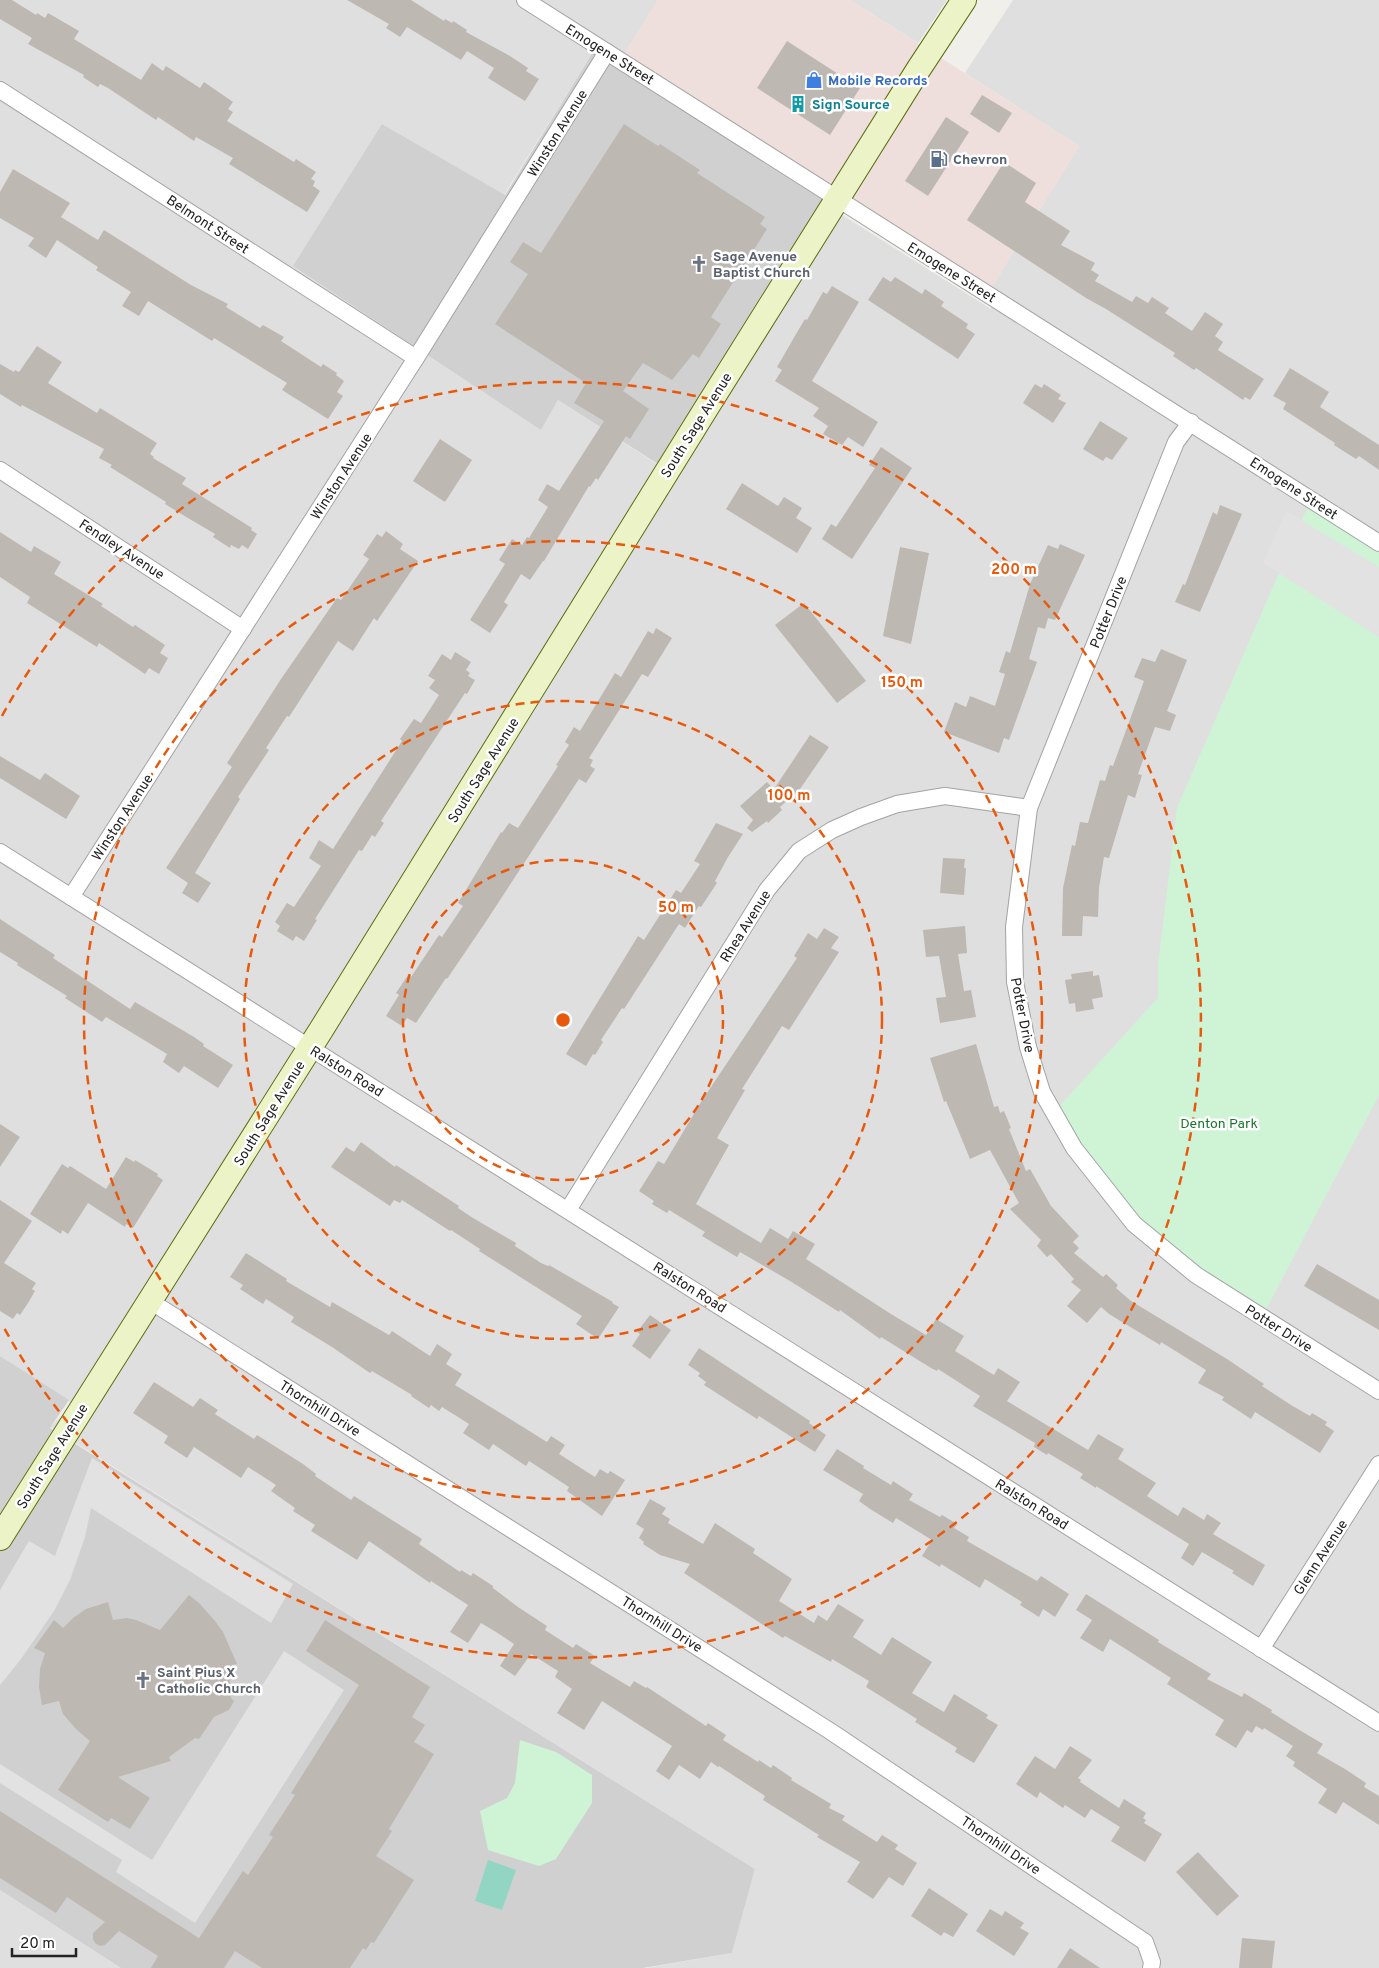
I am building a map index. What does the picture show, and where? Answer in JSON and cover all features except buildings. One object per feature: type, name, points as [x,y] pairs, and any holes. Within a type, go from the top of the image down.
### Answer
[{"type":"street","name":"Emogene Street","points":[[525,0],[1379,543]]},
{"type":"street","name":"South Sage Avenue","points":[[0,1538],[310,1048],[837,200],[964,0]]},
{"type":"street","name":"Winston Avenue","points":[[71,897],[416,358],[607,52]]},
{"type":"street","name":"Belmont Street","points":[[0,90],[416,358]]},
{"type":"street","name":"Potter Drive","points":[[1191,422],[1176,442],[1028,808],[1014,928],[1015,982],[1028,1047],[1042,1092],[1074,1148],[1134,1224],[1196,1275],[1379,1391]]},
{"type":"street","name":"Fendley Avenue","points":[[0,470],[243,629]]},
{"type":"street","name":"Rhea Avenue","points":[[568,1210],[767,890],[799,851],[832,830],[897,804],[945,796],[1028,808]]},
{"type":"street","name":"Ralston Road","points":[[0,852],[1379,1723]]},
{"type":"street","name":"Thornhill Drive","points":[[150,1301],[839,1736],[1145,1942],[1152,1962],[1151,1968]]},
{"type":"street","name":"Glenn Avenue","points":[[1260,1649],[1379,1464]]},
{"type":"shaded area","points":[[0,0],[658,0],[625,53],[593,52],[504,195],[382,124],[541,430],[558,400],[660,466],[839,213],[991,309],[991,288],[1079,146],[965,73],[1013,0],[1379,0],[1379,1968],[646,1968],[732,1953],[755,1869],[50,1427],[73,1404],[0,1356]]},
{"type":"shaded area","points":[[658,0],[850,0],[1079,146],[991,288],[625,53]]},
{"type":"shaded area","points":[[850,0],[947,0],[918,43]]},
{"type":"shaded area","points":[[593,52],[826,200],[661,466],[558,400],[541,430],[293,266],[382,124],[505,195]]},
{"type":"shaded area","points":[[1286,511],[1379,567],[1379,637],[1263,563]]},
{"type":"shaded area","points":[[0,1356],[69,1400],[50,1428],[755,1869],[732,1953],[643,1968],[121,1968],[0,1890]]},
{"type":"shaded area","points":[[92,1458],[293,1584],[271,1623],[91,1508],[85,1537],[70,1580],[54,1611],[21,1659],[0,1685],[0,1590],[29,1541],[55,1556]]},
{"type":"shaded area","points":[[284,1651],[344,1690],[195,1923],[116,1872],[122,1860],[0,1783],[0,1764],[152,1860]]},
{"type":"shaded area","points":[[0,1890],[121,1968],[0,1968]]},
{"type":"green space","name":"Denton Park","points":[[1311,499],[1379,543],[1379,1095],[1262,1317],[1134,1224],[1054,1112],[1158,998],[1158,965],[1177,808]]},
{"type":"green space","points":[[520,1740],[556,1752],[592,1775],[592,1803],[556,1859],[539,1866],[488,1850],[480,1811],[507,1798],[515,1783]]},
{"type":"green space","points":[[488,1860],[516,1870],[502,1910],[475,1901]]},
{"type":"place","name":"Mobile Records","points":[[814,80]]},
{"type":"place","name":"Sign Source","points":[[798,104]]},
{"type":"place","name":"Chevron","points":[[939,159]]},
{"type":"place","name":"Sage Avenue Baptist Church","points":[[699,264]]},
{"type":"place","name":"Saint Pius X Catholic Church","points":[[143,1680]]}]
